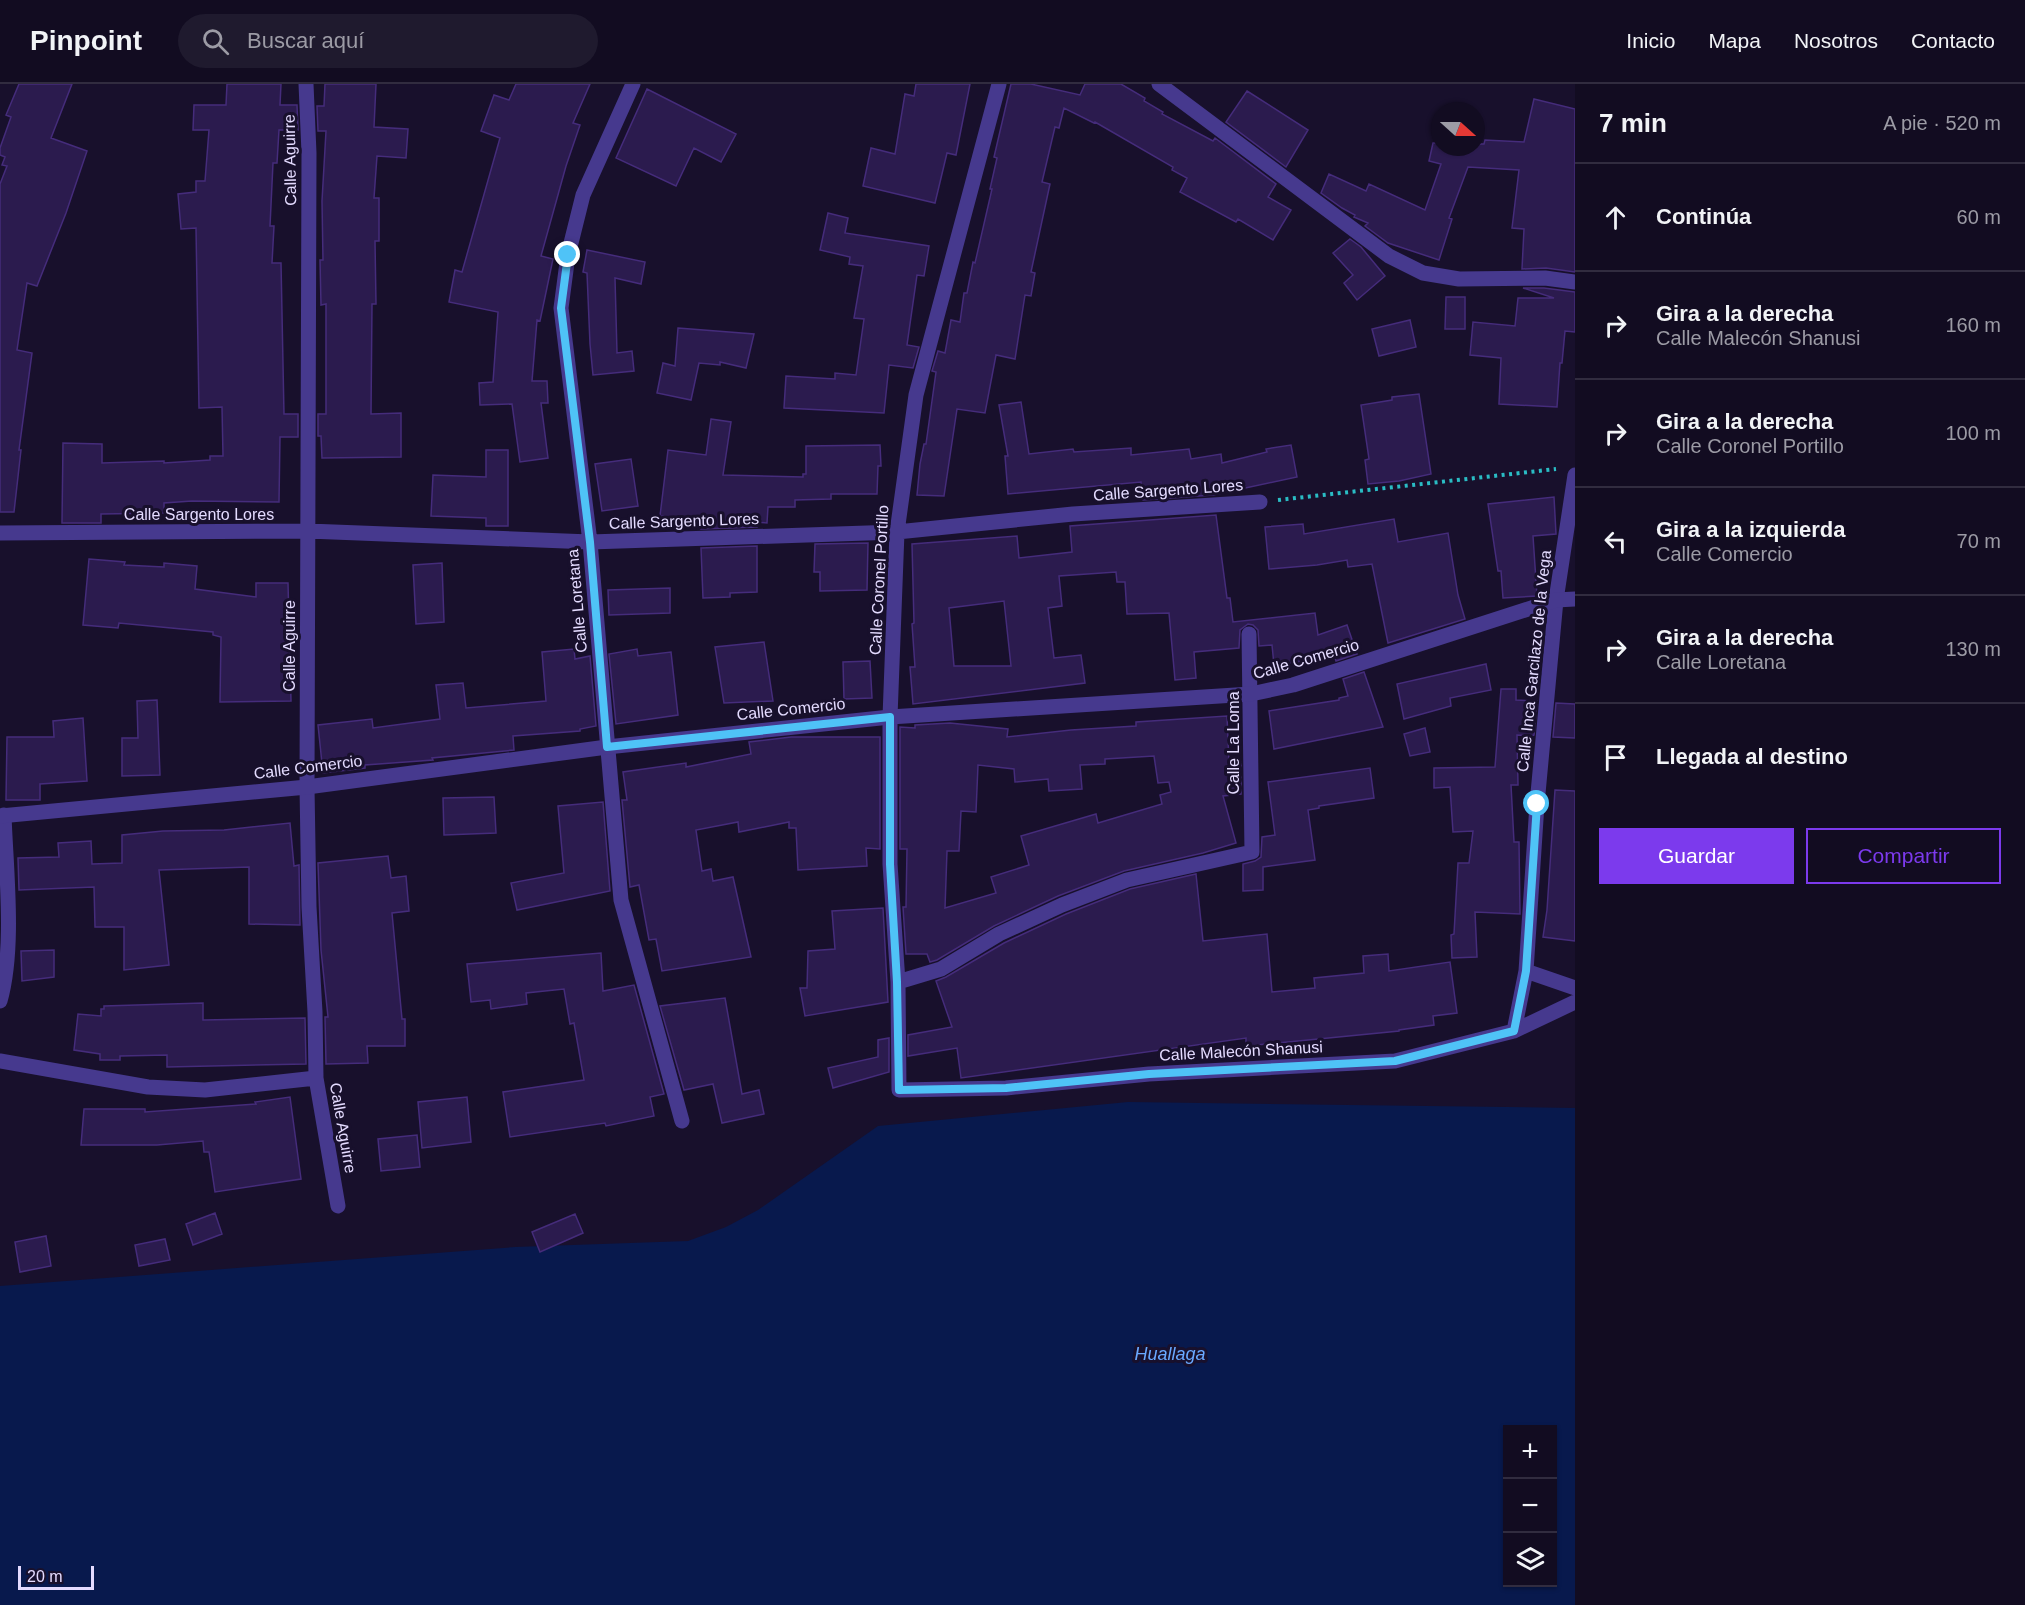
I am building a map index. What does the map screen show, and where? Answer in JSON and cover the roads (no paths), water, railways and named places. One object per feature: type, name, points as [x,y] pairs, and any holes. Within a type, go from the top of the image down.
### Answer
[{"type":"street","name":"Calle Aguirre","points":[[306,84],[309,153],[307,786],[309,907],[316,1078],[338,1206]]},
{"type":"street","name":"Calle Loretana","points":[[633,84],[583,195],[568,255],[561,308],[590,542],[621,900],[682,1121]]},
{"type":"street","name":"Calle Coronel Portillo","points":[[899,1090],[897,982],[890,864],[890,717],[897,532],[916,395],[999,84]]},
{"type":"street","points":[[1159,84],[1389,256],[1423,273],[1459,279],[1545,278],[1575,282]]},
{"type":"street","name":"Calle Inca Garcilazo de la Vega","points":[[1514,1031],[1526,971],[1537,804],[1569,472]]},
{"type":"street","name":"Calle Sargento Lores","points":[[0,532],[308,531],[590,542],[897,532],[1074,514],[1260,502]]},
{"type":"street","name":"Calle Comercio","points":[[2,815],[307,786],[607,747],[890,717],[1251,694],[1293,685],[1556,600],[1575,599]]},
{"type":"street","name":"Calle La Loma","points":[[897,982],[941,969],[999,934],[1062,905],[1127,880],[1252,852],[1249,634]]},
{"type":"street","points":[[0,1001],[4,987],[8,939],[2,815]]},
{"type":"street","points":[[1526,971],[1575,988]]},
{"type":"street","name":"Calle Malecón Shanusi","points":[[899,1090],[1006,1088],[1149,1074],[1395,1061],[1514,1031],[1575,1002]]},
{"type":"street","points":[[0,1061],[148,1087],[183,1089],[205,1090],[316,1078]]},
{"type":"water","name":"Huallaga","points":[[1128,1102],[1575,1108],[1575,1605],[0,1605],[0,1286],[515,1247],[688,1241],[726,1227],[758,1210],[878,1126]]}]
